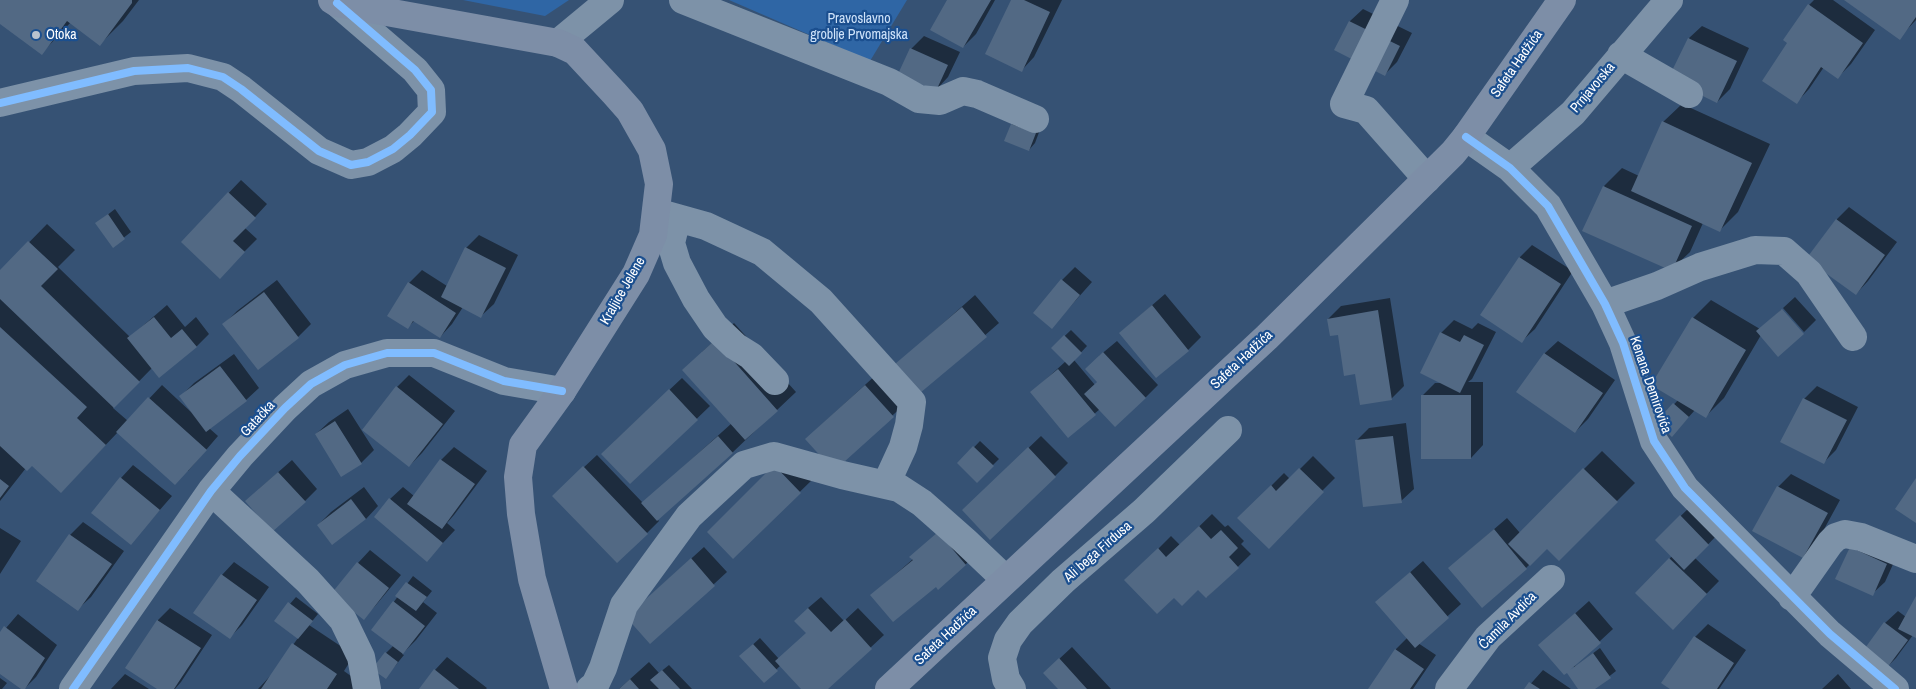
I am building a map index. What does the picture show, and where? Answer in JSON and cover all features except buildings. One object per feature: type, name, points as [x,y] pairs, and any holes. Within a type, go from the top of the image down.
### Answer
[{"type":"main road","name":"Safeta Hadžića","points":[[889,689],[1267,337],[1427,180],[1466,137],[1562,0]]},
{"type":"main road","name":"Kraljice Jelene","points":[[334,1],[558,43],[575,51],[630,111],[652,150],[666,215],[653,234],[636,274],[562,391],[523,445],[518,477],[521,514],[532,579],[564,689]]},
{"type":"street","points":[[558,43],[610,0]]},
{"type":"street","points":[[683,0],[889,82],[919,99],[940,101],[963,91],[977,94],[1035,119]]},
{"type":"street","points":[[1395,0],[1344,104],[1366,110],[1427,180]]},
{"type":"street","name":"Prnjavorska","points":[[1510,168],[1573,113],[1669,0]]},
{"type":"street","points":[[0,103],[134,71],[188,68],[223,77],[319,151],[351,164],[368,162],[393,149],[410,135],[432,112],[432,90],[415,70],[334,1]]},
{"type":"street","points":[[1621,55],[1689,94]]},
{"type":"street","name":"Kenana Demirovića","points":[[1466,137],[1510,168],[1548,206],[1605,304],[1623,343],[1654,441],[1685,488],[1830,634],[1895,689]]},
{"type":"street","points":[[775,382],[751,356],[735,346],[715,327],[696,299],[677,263],[671,244],[666,215],[706,226],[762,252],[821,301],[912,402],[904,447],[886,484]]},
{"type":"street","points":[[1605,304],[1656,286],[1700,266],[1755,250],[1784,251],[1809,272],[1854,337]]},
{"type":"street","name":"Gatačka","points":[[73,689],[211,492],[240,456],[285,408],[311,384],[345,365],[387,353],[434,353],[504,381],[562,391]]},
{"type":"street","name":"Ali bega Firdusa","points":[[1012,689],[1006,679],[1002,658],[1008,640],[1020,623],[1063,581],[1144,511],[1228,430]]},
{"type":"street","points":[[590,689],[595,685],[604,668],[624,606],[689,516],[744,465],[774,456],[842,476],[900,488],[922,503],[1005,580]]},
{"type":"street","points":[[211,492],[308,581],[343,620],[361,657],[367,689]]},
{"type":"street","points":[[1792,596],[1830,543],[1836,537],[1845,534],[1860,537],[1916,559]]},
{"type":"street","name":"Ćamila Avdića","points":[[1449,689],[1488,637],[1551,579]]},
{"type":"green space","points":[[463,0],[569,0],[545,16]]},
{"type":"green space","name":"Pravoslavno groblje Prvomajska","points":[[729,0],[907,0],[870,61]]},
{"type":"cycle path","points":[[0,103],[134,71],[188,68],[223,77],[319,151],[351,165],[368,162],[393,149],[410,135],[432,112],[431,90],[415,70],[337,3]]},
{"type":"cycle path","points":[[1466,137],[1510,168],[1548,206],[1605,304],[1623,343],[1654,441],[1685,488],[1830,634],[1895,689]]},
{"type":"cycle path","points":[[73,689],[211,491],[240,456],[285,408],[311,384],[345,365],[387,353],[434,353],[504,381],[562,391]]},
{"type":"place","name":"Otoka","points":[[36,35]]}]
